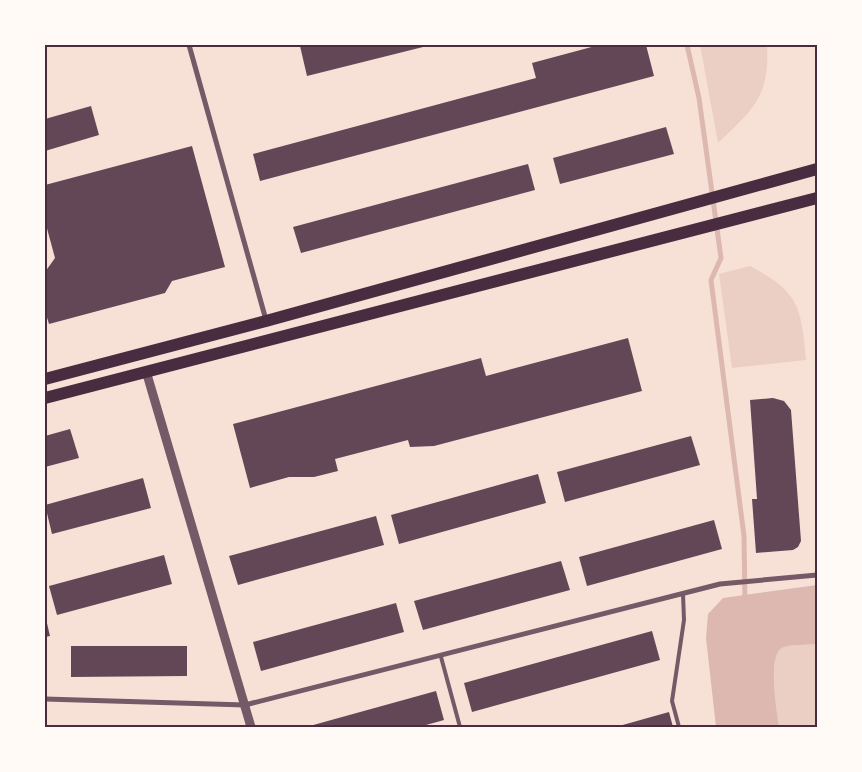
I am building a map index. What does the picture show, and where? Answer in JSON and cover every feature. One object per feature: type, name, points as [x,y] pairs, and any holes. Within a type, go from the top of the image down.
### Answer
[{"type":"main road","points":[[45,379],[730,195],[817,169]]},
{"type":"main road","points":[[45,398],[733,218],[817,198]]},
{"type":"street","points":[[190,45],[266,321]]},
{"type":"street","points":[[146,371],[250,727]]},
{"type":"street","points":[[45,699],[245,705],[720,584],[817,575]]},
{"type":"lane","points":[[678,727],[672,701],[684,620],[683,594]]},
{"type":"lane","points":[[441,656],[460,727]]},
{"type":"shaded area","points":[[700,45],[767,45],[766,77],[757,101],[741,121],[718,143]]},
{"type":"shaded area","points":[[750,266],[779,284],[794,302],[802,326],[806,360],[732,368],[719,274]]},
{"type":"shaded area","points":[[817,585],[817,644],[794,645],[782,648],[777,653],[774,684],[779,727],[716,727],[706,638],[708,614],[723,598]]},
{"type":"shaded area","points":[[817,644],[817,727],[779,727],[774,684],[777,653],[782,648],[794,645]]},
{"type":"building","points":[[599,45],[646,45],[654,76],[260,181],[253,154],[536,78],[532,63]]},
{"type":"building","points":[[300,46],[427,46],[307,76]]},
{"type":"building","points":[[91,106],[99,135],[45,151],[45,119]]},
{"type":"building","points":[[666,127],[674,154],[560,184],[553,158]]},
{"type":"building","points":[[192,146],[225,267],[172,281],[165,293],[49,324],[45,311],[45,272],[55,258],[45,221],[45,185]]},
{"type":"building","points":[[528,164],[535,190],[301,253],[293,227]]},
{"type":"building","points":[[628,338],[642,391],[434,446],[410,447],[408,440],[335,459],[338,471],[314,477],[289,477],[250,488],[233,424],[481,358],[486,376]]},
{"type":"building","points":[[773,398],[784,401],[791,410],[801,541],[798,547],[793,550],[756,553],[752,499],[757,499],[750,400]]},
{"type":"building","points":[[70,429],[79,458],[45,467],[45,436]]},
{"type":"building","points":[[691,436],[700,465],[565,502],[557,472]]},
{"type":"building","points":[[538,474],[546,503],[399,544],[391,515]]},
{"type":"building","points":[[143,478],[151,508],[52,534],[45,505]]},
{"type":"building","points":[[376,516],[384,545],[238,585],[229,556]]},
{"type":"building","points":[[714,520],[722,549],[587,586],[579,557]]},
{"type":"building","points":[[164,555],[172,584],[57,615],[49,586]]},
{"type":"building","points":[[561,561],[570,590],[423,630],[414,601]]},
{"type":"building","points":[[396,603],[404,632],[261,671],[253,642]]},
{"type":"building","points":[[45,620],[50,636],[45,637]]},
{"type":"building","points":[[652,631],[660,660],[472,712],[464,683]]},
{"type":"building","points":[[71,646],[187,646],[187,676],[71,677]]},
{"type":"building","points":[[436,691],[444,720],[419,727],[306,727]]},
{"type":"building","points":[[669,712],[673,727],[619,727],[619,726]]},
{"type":"waterway","points":[[687,45],[699,98],[721,258],[711,280],[744,536],[745,602]]}]
